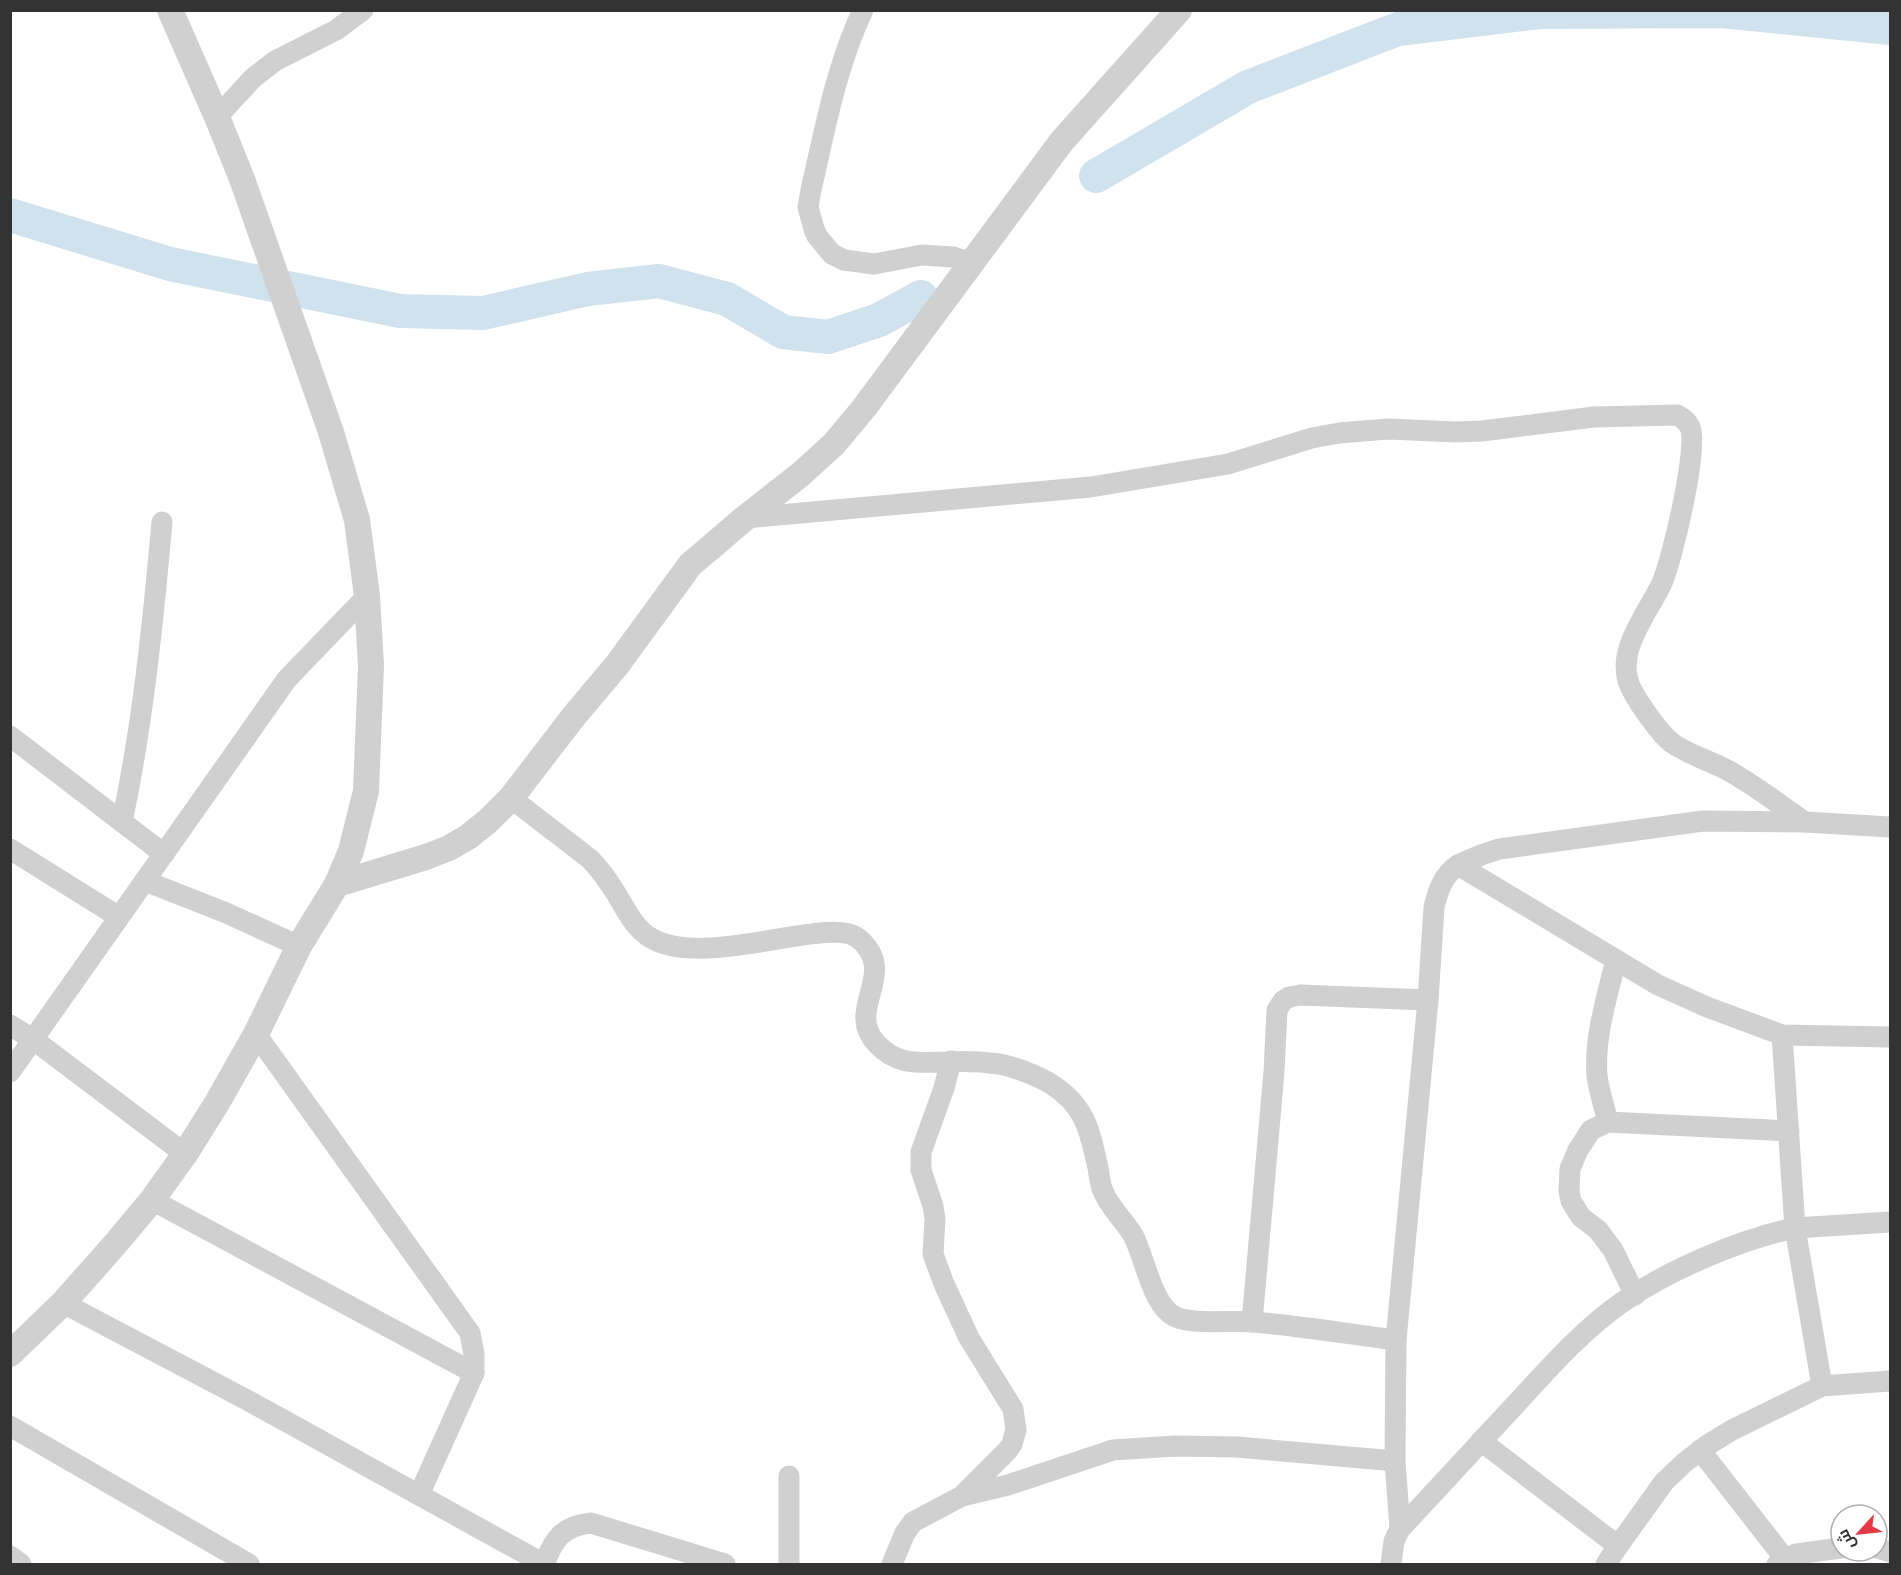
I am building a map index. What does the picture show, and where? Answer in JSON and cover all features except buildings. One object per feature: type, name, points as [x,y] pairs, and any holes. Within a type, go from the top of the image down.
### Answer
[{"type":"street","points":[[10,1354],[63,1303],[152,1200],[185,1154],[256,1034],[299,946],[337,884],[351,851],[366,791],[371,666],[368,596],[357,520],[332,432],[242,179],[170,10]]},
{"type":"street","points":[[217,117],[253,78],[275,61],[336,30],[363,10]]},
{"type":"street","points":[[863,10],[850,39],[837,79],[811,190],[808,207],[814,229],[832,254],[844,260],[874,264],[922,255],[953,257],[971,263]]},
{"type":"street","points":[[337,884],[448,848],[482,827],[511,798],[574,716],[617,665],[690,565],[834,444],[864,408],[1062,141],[1179,10]]},
{"type":"street","points":[[745,518],[1091,487],[1228,464],[1312,438],[1339,433],[1388,429],[1482,431],[1594,417],[1677,415],[1685,420],[1691,429],[1693,446],[1671,559],[1662,583],[1638,625],[1627,654],[1627,675],[1631,690],[1663,735],[1671,742],[1730,771],[1805,822]]},
{"type":"street","points":[[122,822],[130,785],[150,649],[162,522]]},
{"type":"street","points":[[10,1072],[287,679],[368,596]]},
{"type":"street","points":[[10,736],[164,854]]},
{"type":"street","points":[[511,798],[590,859],[601,870],[634,922],[652,939],[664,944],[706,949],[817,933],[851,934],[866,946],[874,962],[876,976],[865,1013],[870,1035],[888,1054],[917,1064],[951,1061],[1003,1064],[1048,1082],[1068,1095],[1082,1113],[1089,1131],[1101,1186],[1109,1203],[1133,1236],[1156,1295],[1168,1313],[1178,1319],[1190,1321],[1252,1322],[1396,1340]]},
{"type":"street","points":[[1400,1529],[1395,1461],[1396,1340],[1428,1000],[1434,907],[1437,893],[1446,876],[1458,865],[1499,849],[1703,821],[1805,822],[1890,827]]},
{"type":"street","points":[[10,849],[119,917]]},
{"type":"street","points":[[1458,865],[1658,985],[1707,1007],[1782,1035],[1890,1037]]},
{"type":"street","points":[[145,881],[224,912],[299,946]]},
{"type":"street","points":[[1608,1122],[1599,1090],[1598,1063],[1604,1008],[1616,960]]},
{"type":"street","points":[[1252,1322],[1274,1072],[1277,1010],[1289,997],[1300,995],[1428,1000]]},
{"type":"street","points":[[10,1025],[34,1040],[185,1154]]},
{"type":"street","points":[[256,1034],[462,1318],[470,1333],[473,1342],[474,1373],[419,1496]]},
{"type":"street","points":[[1782,1035],[1795,1228],[1822,1386]]},
{"type":"street","points":[[951,1061],[944,1088],[921,1152],[921,1170],[935,1219],[933,1254],[969,1338],[1013,1409],[1016,1430],[1008,1450],[962,1496]]},
{"type":"street","points":[[1635,1295],[1613,1250],[1598,1230],[1581,1217],[1571,1201],[1570,1169],[1578,1150],[1591,1130],[1608,1122],[1788,1131]]},
{"type":"street","points":[[152,1200],[474,1373]]},
{"type":"street","points":[[1394,1562],[1394,1541],[1400,1529],[1561,1356],[1584,1333],[1625,1300],[1717,1252],[1795,1228],[1890,1222]]},
{"type":"street","points":[[63,1303],[248,1400],[544,1564],[556,1538],[577,1524],[591,1523],[725,1564]]},
{"type":"street","points":[[1606,1564],[1664,1482],[1700,1450],[1732,1430],[1822,1386],[1890,1381]]},
{"type":"street","points":[[10,1426],[245,1564]]},
{"type":"street","points":[[1481,1442],[1617,1546]]},
{"type":"street","points":[[892,1564],[904,1533],[914,1522],[962,1496],[1045,1473],[1104,1453],[1175,1446],[1237,1447],[1395,1461]]},
{"type":"street","points":[[1700,1450],[1781,1562],[1796,1554],[1829,1550]]},
{"type":"street","points":[[789,1476],[789,1564]]},
{"type":"street","points":[[10,1556],[21,1564]]},
{"type":"waterway","points":[[1096,176],[1248,87],[1398,29],[1540,12],[1722,11],[1890,28]]},
{"type":"waterway","points":[[10,215],[170,264],[400,311],[483,313],[588,289],[659,281],[727,299],[783,332],[828,337],[879,320],[921,297]]}]
